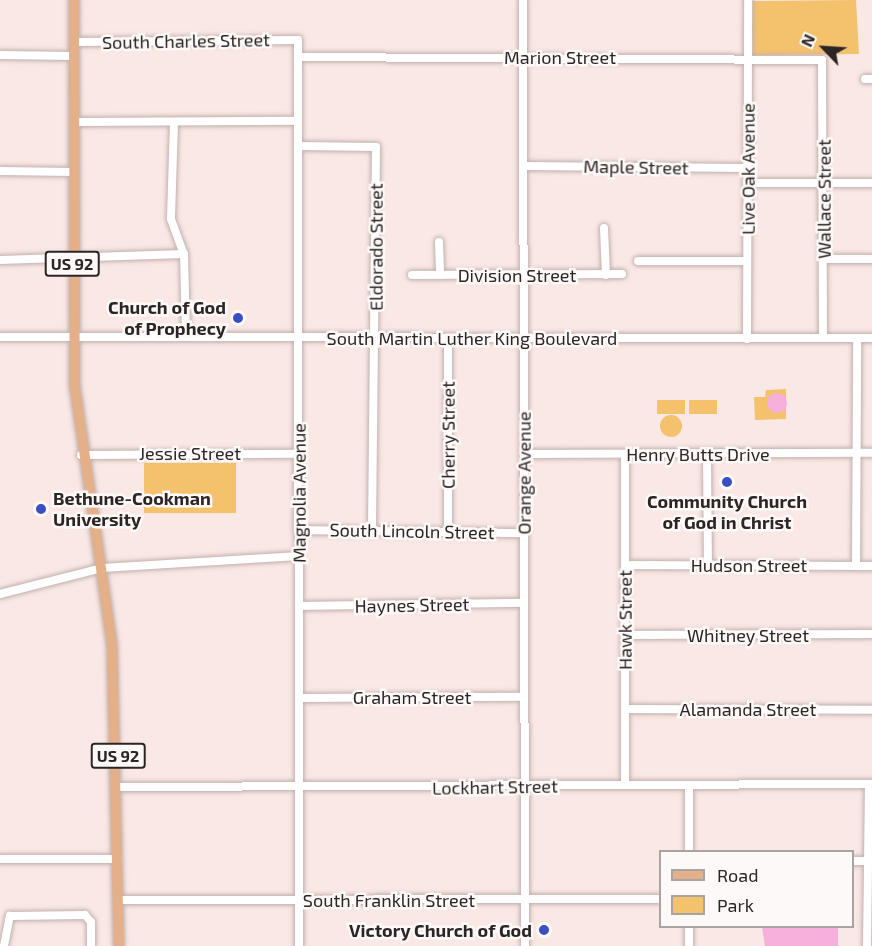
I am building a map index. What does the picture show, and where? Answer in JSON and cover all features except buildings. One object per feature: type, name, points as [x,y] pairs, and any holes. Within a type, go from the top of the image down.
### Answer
[{"type":"main road","name":"US 92","points":[[74,0],[73,337],[81,455],[102,568],[115,679],[119,946]]},
{"type":"street","name":"Orange Avenue","points":[[523,0],[525,946]]},
{"type":"street","name":"Live Oak Avenue","points":[[747,339],[748,0]]},
{"type":"street","name":"South Charles Street","points":[[75,42],[298,40]]},
{"type":"street","name":"Magnolia Avenue","points":[[298,40],[299,946]]},
{"type":"street","points":[[0,55],[75,56]]},
{"type":"street","name":"Marion Street","points":[[298,57],[524,56],[822,60]]},
{"type":"street","name":"Wallace Street","points":[[822,60],[823,338]]},
{"type":"street","points":[[75,122],[298,121]]},
{"type":"street","points":[[174,123],[171,219],[184,254],[186,337]]},
{"type":"street","name":"Eldorado Street","points":[[298,146],[376,147],[372,531]]},
{"type":"street","name":"Maple Street","points":[[524,166],[747,168]]},
{"type":"street","points":[[0,171],[74,172]]},
{"type":"street","points":[[747,183],[823,181],[872,183]]},
{"type":"street","points":[[604,228],[606,275]]},
{"type":"street","points":[[440,242],[440,275]]},
{"type":"street","points":[[0,260],[72,260],[184,254]]},
{"type":"street","points":[[824,260],[872,259]]},
{"type":"street","points":[[638,261],[747,261]]},
{"type":"street","name":"Division Street","points":[[412,275],[622,274]]},
{"type":"street","name":"South Martin Luther King Boulevard","points":[[0,337],[872,338]]},
{"type":"street","name":"Cherry Street","points":[[447,532],[448,338]]},
{"type":"street","points":[[856,566],[857,338]]},
{"type":"street","name":"Henry Butts Drive","points":[[524,454],[872,453]]},
{"type":"street","name":"Jessie Street","points":[[81,455],[299,454]]},
{"type":"street","name":"Hawk Street","points":[[625,454],[625,785]]},
{"type":"street","points":[[707,455],[708,565]]},
{"type":"street","name":"South Lincoln Street","points":[[299,530],[524,533]]},
{"type":"street","points":[[0,594],[102,568],[299,556]]},
{"type":"street","name":"Hudson Street","points":[[625,565],[872,566]]},
{"type":"street","name":"Haynes Street","points":[[299,606],[524,603]]},
{"type":"street","name":"Whitney Street","points":[[625,635],[872,634]]},
{"type":"street","name":"Graham Street","points":[[299,698],[524,696]]},
{"type":"street","name":"Alamanda Street","points":[[625,709],[872,710]]},
{"type":"street","points":[[867,946],[866,861],[870,784]]},
{"type":"street","name":"Lockhart Street","points":[[118,787],[299,789],[870,784]]},
{"type":"street","points":[[689,786],[689,850]]},
{"type":"street","points":[[0,859],[118,859]]},
{"type":"street","points":[[854,861],[866,861]]},
{"type":"street","name":"South Franklin Street","points":[[118,900],[659,900]]},
{"type":"street","points":[[4,946],[7,918],[85,915],[91,922],[91,946]]},
{"type":"street","points":[[689,928],[689,946]]},
{"type":"green space","points":[[856,0],[859,54],[753,55],[751,1]]},
{"type":"green space","points":[[786,389],[786,419],[755,420],[754,397],[765,397],[766,390]]},
{"type":"green space","points":[[657,400],[685,400],[685,414],[657,414]]},
{"type":"green space","points":[[689,400],[717,400],[717,414],[689,414]]},
{"type":"green space","points":[[671,415],[679,418],[682,426],[679,434],[671,437],[663,434],[660,426],[663,418]]},
{"type":"green space","points":[[144,463],[236,463],[236,513],[144,513]]},
{"type":"shaded area","points":[[777,393],[784,396],[787,403],[784,410],[777,413],[770,410],[767,403],[770,396]]},
{"type":"shaded area","points":[[762,928],[838,928],[838,946],[765,946]]},
{"type":"place","name":"Church of God of Prophecy","points":[[238,318]]},
{"type":"place","name":"Community Church of God in Christ","points":[[727,482]]},
{"type":"place","name":"Bethune-Cookman University","points":[[41,509]]},
{"type":"place","name":"Victory Church of God","points":[[544,930]]}]
